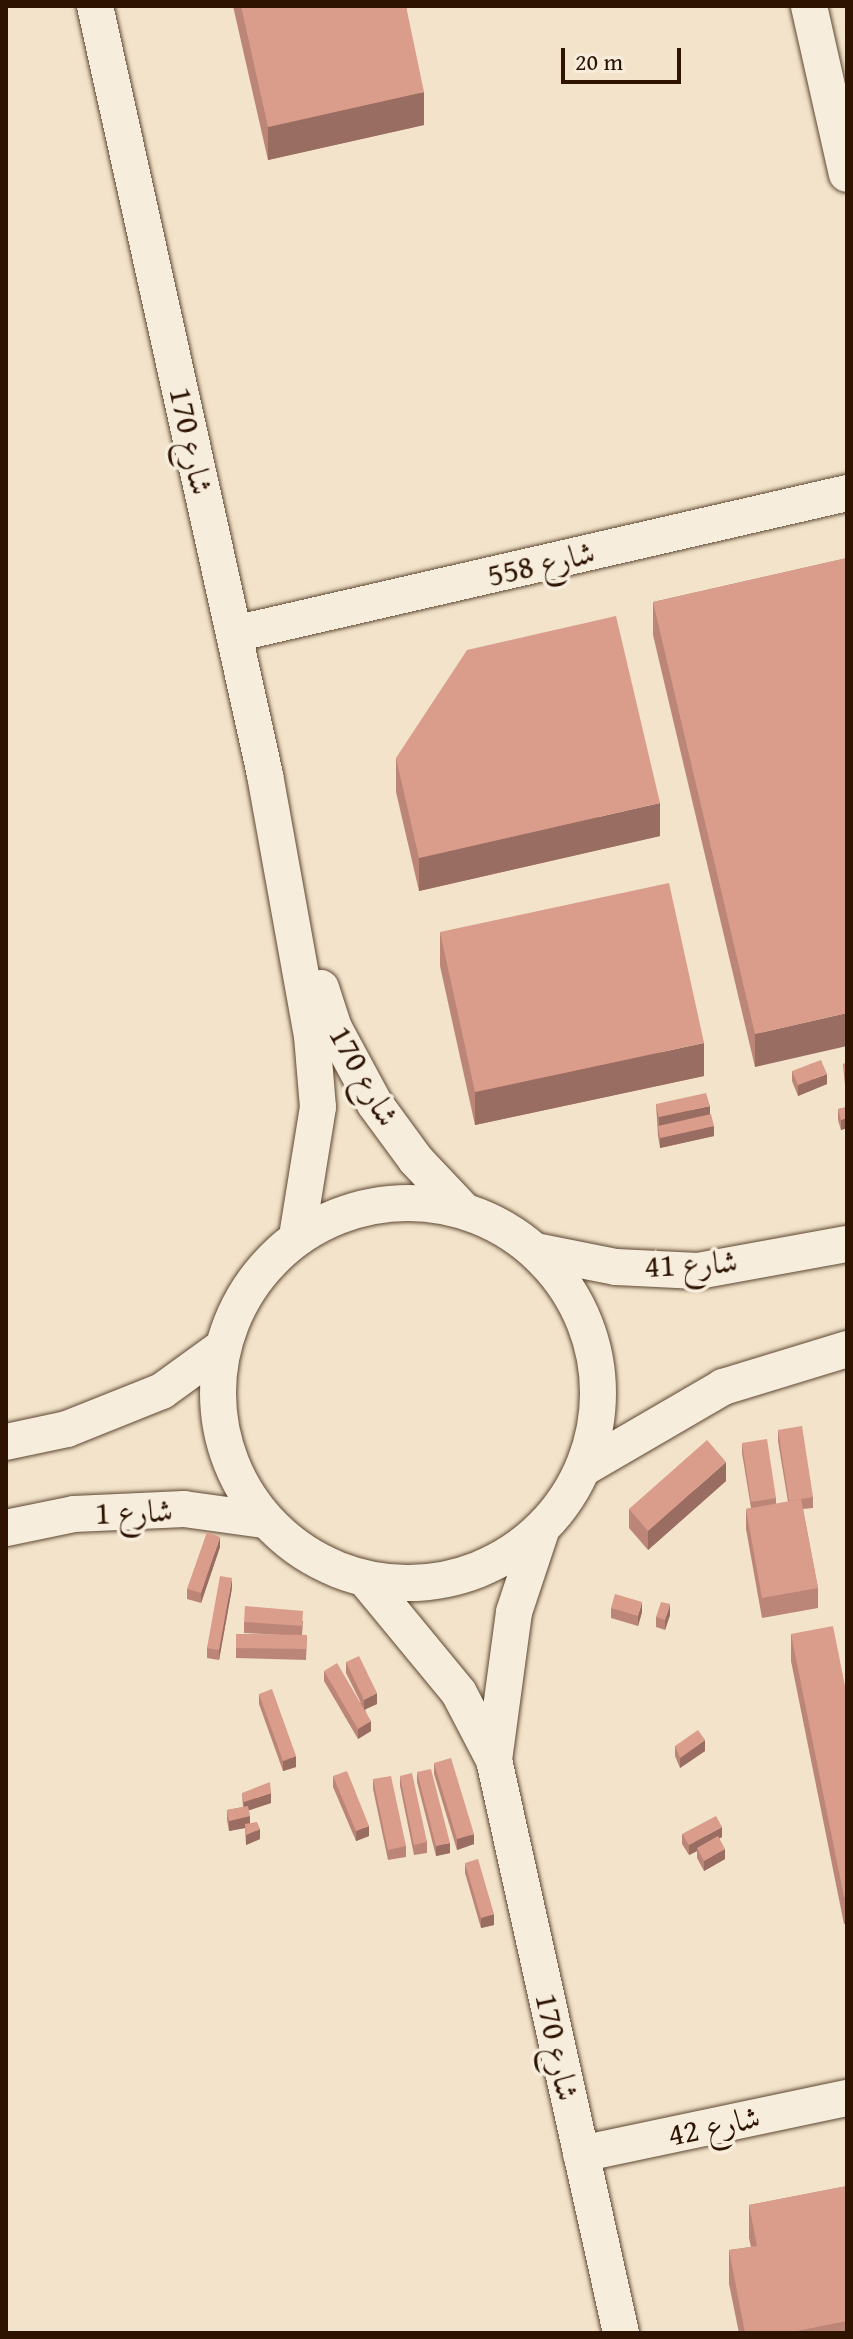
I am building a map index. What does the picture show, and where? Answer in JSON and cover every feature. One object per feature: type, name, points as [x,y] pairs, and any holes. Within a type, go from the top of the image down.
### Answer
[{"type":"street","name":"شارع 170","points":[[95,6],[285,876],[312,1036],[318,1107],[297,1236]]},
{"type":"street","points":[[809,6],[847,174]]},
{"type":"street","name":"شارع 558","points":[[234,634],[847,493]]},
{"type":"street","name":"شارع 170","points":[[285,876],[334,1028],[375,1104],[416,1160],[464,1211]]},
{"type":"street","points":[[407,1202],[464,1211],[502,1227],[535,1251],[567,1287],[588,1329],[598,1375],[597,1423],[584,1468],[541,1531],[489,1566],[459,1575],[429,1583],[366,1580],[310,1558],[263,1520],[230,1468],[216,1409],[220,1349],[249,1285],[297,1236],[350,1211],[407,1202]]},
{"type":"street","name":"شارع 41","points":[[535,1251],[616,1267],[698,1271],[847,1244]]},
{"type":"street","points":[[6,1442],[67,1429],[162,1391],[220,1349]]},
{"type":"street","points":[[584,1468],[723,1387],[847,1349]]},
{"type":"street","name":"شارع 1","points":[[6,1528],[74,1514],[184,1509],[263,1520]]},
{"type":"street","name":"شارع 170","points":[[494,1760],[514,1612],[541,1531]]},
{"type":"street","name":"شارع 170","points":[[366,1580],[459,1693],[494,1760],[621,2333]]},
{"type":"street","name":"شارع 42","points":[[581,2154],[847,2098]]},
{"type":"building","points":[[241,6],[406,6],[424,92],[268,127]]},
{"type":"building","points":[[847,558],[847,1013],[755,1034],[653,602]]},
{"type":"building","points":[[616,616],[660,803],[419,858],[396,758],[467,650]]},
{"type":"building","points":[[669,883],[704,1043],[475,1092],[440,932]]},
{"type":"building","points":[[821,1060],[827,1074],[798,1085],[792,1071]]},
{"type":"building","points":[[706,1093],[710,1106],[659,1117],[656,1104]]},
{"type":"building","points":[[847,1107],[847,1118],[841,1120],[838,1109]]},
{"type":"building","points":[[711,1114],[714,1126],[660,1138],[658,1126]]},
{"type":"building","points":[[802,1426],[813,1497],[789,1501],[778,1430]]},
{"type":"building","points":[[767,1439],[776,1498],[751,1502],[742,1443]]},
{"type":"building","points":[[707,1440],[726,1462],[648,1531],[629,1509]]},
{"type":"building","points":[[801,1499],[818,1588],[762,1598],[746,1509]]},
{"type":"building","points":[[207,1532],[220,1537],[201,1593],[187,1589]]},
{"type":"building","points":[[220,1576],[232,1578],[219,1650],[207,1648]]},
{"type":"building","points":[[615,1594],[642,1602],[638,1616],[611,1608]]},
{"type":"building","points":[[661,1602],[670,1604],[665,1620],[656,1617]]},
{"type":"building","points":[[245,1606],[303,1611],[302,1626],[244,1622]]},
{"type":"building","points":[[833,1626],[847,1696],[847,1897],[844,1897],[791,1634]]},
{"type":"building","points":[[236,1634],[307,1635],[306,1649],[236,1648]]},
{"type":"building","points":[[359,1656],[377,1693],[364,1700],[346,1662]]},
{"type":"building","points":[[337,1663],[371,1721],[358,1729],[324,1671]]},
{"type":"building","points":[[272,1689],[296,1756],[283,1761],[259,1694]]},
{"type":"building","points":[[698,1730],[705,1740],[680,1758],[675,1746]]},
{"type":"building","points":[[451,1758],[474,1834],[457,1839],[434,1763]]},
{"type":"building","points":[[431,1769],[450,1843],[436,1846],[417,1772]]},
{"type":"building","points":[[347,1771],[369,1826],[356,1831],[333,1776]]},
{"type":"building","points":[[412,1773],[427,1842],[414,1845],[400,1776]]},
{"type":"building","points":[[391,1776],[406,1846],[388,1850],[373,1779]]},
{"type":"building","points":[[270,1782],[271,1793],[244,1802],[242,1793]]},
{"type":"building","points":[[248,1806],[250,1816],[229,1821],[227,1810]]},
{"type":"building","points":[[716,1816],[722,1827],[689,1845],[682,1834]]},
{"type":"building","points":[[257,1822],[260,1829],[246,1835],[245,1824]]},
{"type":"building","points":[[718,1836],[725,1849],[704,1861],[697,1848]]},
{"type":"building","points":[[478,1859],[494,1914],[481,1918],[465,1863]]},
{"type":"building","points":[[847,2186],[847,2321],[787,2333],[745,2333],[729,2250],[757,2246],[749,2205]]}]
